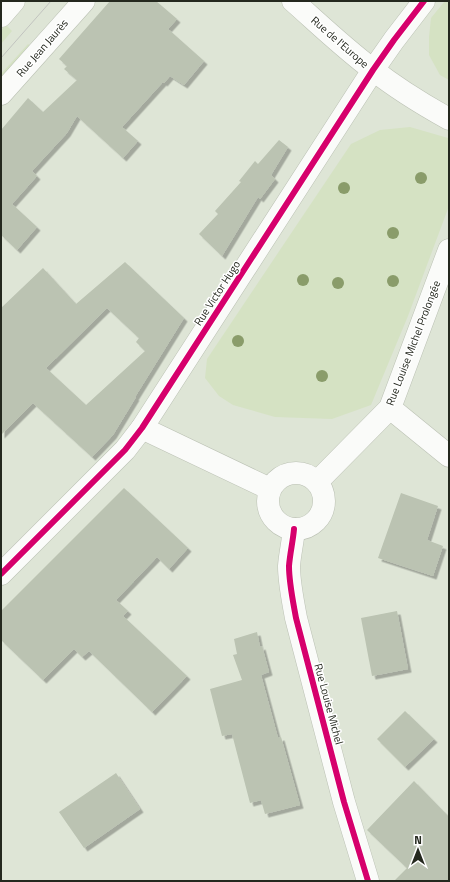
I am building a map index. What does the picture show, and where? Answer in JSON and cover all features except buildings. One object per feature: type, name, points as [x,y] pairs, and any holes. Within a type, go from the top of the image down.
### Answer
[{"type":"street","points":[[1,16],[14,1]]},
{"type":"street","name":"Rue de l'Europe","points":[[293,1],[335,40],[373,70],[410,96],[449,119]]},
{"type":"street","name":"Rue Victor Hugo","points":[[1,574],[125,450],[142,428],[373,70],[424,1]]},
{"type":"street","name":"Rue Jean Jaurès","points":[[1,94],[78,3]]},
{"type":"street","name":"Rue Louise Michel Prolongée","points":[[317,482],[390,408],[449,250]]},
{"type":"street","points":[[390,408],[449,456]]},
{"type":"street","points":[[142,428],[270,489]]},
{"type":"street","points":[[292,473],[301,473],[310,476],[317,482],[322,490],[324,499],[323,508],[319,517],[313,524],[304,528],[294,529],[286,527],[278,522],[272,515],[268,503],[270,489],[276,482],[283,476],[292,473]]},
{"type":"street","name":"Rue Louise Michel","points":[[294,529],[289,565],[296,618],[342,796],[368,881]]},
{"type":"green space","points":[[445,1],[449,1],[449,80],[440,75],[429,55],[431,18]]},
{"type":"green space","points":[[6,25],[12,31],[1,44],[1,30]]},
{"type":"green space","points":[[28,44],[33,48],[1,84],[1,74]]},
{"type":"green space","points":[[410,127],[449,139],[449,206],[408,316],[371,405],[332,419],[275,417],[233,405],[219,396],[205,378],[207,359],[351,144],[380,130]]},
{"type":"tram line","points":[[1,58],[51,1]]},
{"type":"cycle path","points":[[1,574],[125,450],[142,428],[373,70],[424,1]]},
{"type":"cycle path","points":[[294,529],[289,566],[290,585],[296,618],[344,802],[368,881]]}]
